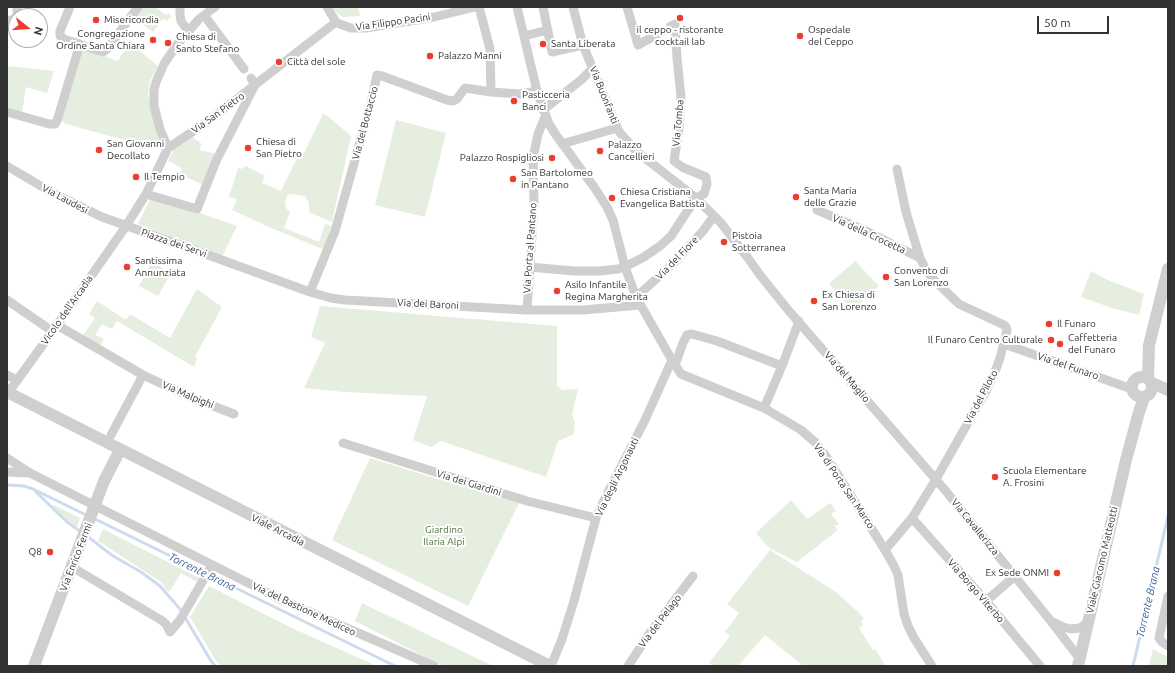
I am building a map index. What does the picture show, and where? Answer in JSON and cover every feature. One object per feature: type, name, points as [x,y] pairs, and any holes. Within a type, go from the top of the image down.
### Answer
[{"type":"street","points":[[70,7],[59,34],[63,38],[99,51],[104,51],[109,47],[138,7]]},
{"type":"street","points":[[180,7],[181,21],[188,31]]},
{"type":"street","points":[[126,226],[146,194],[168,148],[160,129],[154,106],[154,90],[156,82],[164,64],[188,31],[204,15],[215,7]]},
{"type":"street","points":[[327,7],[336,22]]},
{"type":"street","name":"Via Filippo Pacini","points":[[336,22],[345,27],[365,28],[424,19],[475,7]]},
{"type":"street","points":[[479,7],[490,49],[491,92]]},
{"type":"street","name":"Via di Porta San Marco","points":[[517,7],[537,92],[544,113],[552,130],[594,187],[614,220],[625,267],[638,301],[681,374],[764,408],[801,430],[816,443],[828,459],[885,550],[898,575],[904,614],[908,626],[932,666]]},
{"type":"street","points":[[544,7],[552,52],[584,45]]},
{"type":"street","name":"Via Buonfanti","points":[[573,7],[584,45],[620,134],[636,151],[696,198],[714,216]]},
{"type":"street","points":[[627,7],[638,45],[656,35]]},
{"type":"street","points":[[204,15],[244,70]]},
{"type":"street","name":"Via San Pietro","points":[[168,148],[207,122],[253,82],[336,22]]},
{"type":"street","name":"Via Tomba","points":[[674,24],[681,97],[679,128],[674,159],[682,167],[706,177],[704,194],[696,198]]},
{"type":"street","points":[[524,36],[548,30]]},
{"type":"street","points":[[7,112],[53,125],[57,121],[80,44]]},
{"type":"street","points":[[544,113],[593,68]]},
{"type":"street","name":"Via del Bottaccio","points":[[310,292],[335,232],[372,103],[377,75],[453,101],[465,88],[520,94],[537,92]]},
{"type":"street","points":[[146,194],[196,209],[216,161],[253,82]]},
{"type":"street","name":"Via Porta al Pantano","points":[[526,310],[534,204],[534,151],[544,113]]},
{"type":"street","points":[[564,146],[617,128]]},
{"type":"street","name":"Via Laudesi","points":[[7,166],[82,208],[126,226]]},
{"type":"street","points":[[897,169],[906,212],[920,258]]},
{"type":"street","points":[[529,267],[574,271],[599,271],[625,267],[652,252],[671,236],[696,198]]},
{"type":"street","name":"Via della Crocetta","points":[[817,210],[866,231],[920,258]]},
{"type":"street","name":"Via del Maglio","points":[[714,216],[789,311],[936,479]]},
{"type":"street","name":"Via del Fiore","points":[[638,301],[703,231],[714,216]]},
{"type":"street","name":"Piazza dei Servi","points":[[126,226],[223,260]]},
{"type":"street","name":"Vicolo dell'Arcadia","points":[[7,393],[126,226]]},
{"type":"street","name":"Via del Piloto","points":[[885,550],[912,518],[989,386],[1004,344],[1007,330],[1006,327],[959,304],[933,280],[920,258]]},
{"type":"street","name":"Via dei Baroni","points":[[223,260],[310,292],[345,300],[526,310],[592,309],[638,301]]},
{"type":"street","name":"Viale Giacomo Matteotti","points":[[1079,662],[1126,460],[1139,412],[1149,345],[1168,269]]},
{"type":"street","name":"Via Malpighi","points":[[7,300],[54,328],[143,375],[192,398],[234,414]]},
{"type":"street","points":[[764,408],[799,321]]},
{"type":"street","name":"Via degli Argonauti","points":[[551,666],[562,639],[574,601],[596,518],[687,335],[692,334],[717,341],[782,366]]},
{"type":"street","name":"Via del Funaro","points":[[1004,344],[1143,388]]},
{"type":"street","points":[[7,375],[17,380]]},
{"type":"street","points":[[110,435],[143,375]]},
{"type":"street","points":[[1143,388],[1168,391]]},
{"type":"street","name":"Viale Arcadia","points":[[7,393],[551,666]]},
{"type":"street","name":"Via dei Giardini","points":[[343,443],[521,499],[596,518]]},
{"type":"street","name":"Via Enrico Fermi","points":[[34,666],[107,474],[120,450]]},
{"type":"street","name":"Via del Bastione Mediceo","points":[[7,458],[30,473],[94,509],[210,567],[434,666]]},
{"type":"street","points":[[7,472],[30,473]]},
{"type":"street","name":"Via Cavallerizza","points":[[936,479],[1050,620],[1079,662]]},
{"type":"street","name":"Via Borgo Viterbo","points":[[912,518],[986,601],[1040,666]]},
{"type":"street","points":[[72,567],[161,620],[168,626],[170,632],[180,620],[210,567]]},
{"type":"street","name":"Via del Pelago","points":[[628,666],[649,634],[694,576]]},
{"type":"street","points":[[986,601],[1015,576]]},
{"type":"street","points":[[1168,596],[1159,638],[1168,646]]},
{"type":"street","name":"Via Cavallerizza","points":[[1050,620],[1063,627],[1071,629],[1080,628],[1087,623]]},
{"type":"green space","points":[[141,7],[155,7],[166,15],[168,13],[171,16],[167,21],[163,19],[153,32],[133,18]]},
{"type":"green space","points":[[332,7],[358,7],[360,16],[343,17]]},
{"type":"green space","points":[[129,42],[158,66],[150,81],[148,95],[163,146],[161,150],[66,124],[62,119],[82,48],[118,61],[124,51],[122,50]]},
{"type":"green space","points":[[7,66],[54,71],[47,93],[26,87],[22,113],[7,110]]},
{"type":"green space","points":[[323,114],[329,117],[351,136],[332,222],[309,212],[309,203],[305,196],[292,194],[288,195],[285,201],[286,208],[290,212],[284,228],[319,242],[325,224],[331,226],[325,250],[232,210],[237,199],[229,197],[238,168],[241,169],[246,166],[265,176],[262,183],[281,191],[300,152],[304,153]]},
{"type":"green space","points":[[396,120],[446,133],[425,217],[375,205]]},
{"type":"green space","points":[[191,136],[202,144],[199,150],[217,154],[203,185],[180,174],[182,168],[168,161],[174,149]]},
{"type":"green space","points":[[150,199],[194,211],[237,226],[222,257],[138,224]]},
{"type":"green space","points":[[855,261],[879,286],[852,310],[829,284]]},
{"type":"green space","points":[[152,262],[171,273],[158,296],[139,286]]},
{"type":"green space","points":[[1091,271],[1110,281],[1144,294],[1139,315],[1112,308],[1081,297]]},
{"type":"green space","points":[[197,289],[222,307],[195,357],[197,359],[194,367],[117,321],[112,329],[102,324],[95,335],[104,339],[99,347],[82,337],[95,318],[89,314],[97,301],[126,320],[130,314],[170,338]]},
{"type":"green space","points":[[320,306],[557,326],[557,386],[562,390],[578,389],[572,415],[575,422],[574,434],[558,441],[546,477],[441,441],[431,447],[413,440],[427,396],[344,392],[304,388],[325,343],[311,337]]},
{"type":"green space","name":"Giardino Ilaria Alpi","points":[[370,458],[519,503],[468,606],[332,540]]},
{"type":"green space","points":[[791,500],[807,519],[830,503],[836,511],[831,514],[839,524],[834,526],[838,530],[797,562],[771,549],[756,533]]},
{"type":"green space","points":[[54,505],[80,518],[77,527],[52,506]]},
{"type":"green space","points":[[103,529],[199,578],[197,582],[181,573],[170,591],[167,591],[161,582],[98,541]]},
{"type":"green space","points":[[770,550],[836,592],[864,618],[861,622],[863,625],[859,628],[873,650],[875,649],[885,665],[884,666],[803,666],[765,635],[738,666],[713,666],[709,663],[730,636],[725,632],[739,613],[727,604]]},
{"type":"green space","points":[[209,586],[294,629],[377,666],[221,666],[216,661],[190,617]]},
{"type":"green space","points":[[362,603],[493,666],[443,666],[355,621]]},
{"type":"green space","points":[[1153,649],[1168,657],[1168,666],[1149,666]]},
{"type":"waterway","name":"Torrente Brana","points":[[7,485],[24,486],[33,489],[88,516]]},
{"type":"waterway","points":[[36,492],[66,521],[81,532]]},
{"type":"waterway","name":"Torrente Brana","points":[[1133,666],[1168,516]]},
{"type":"waterway","name":"Torrente Brana","points":[[93,518],[395,666]]},
{"type":"waterway","points":[[87,536],[113,556],[141,572],[160,586],[180,609],[215,666]]},
{"type":"tunnel","points":[[656,35],[673,25]]},
{"type":"place","name":"il ceppo - ristorante cocktail lab","points":[[680,18]]},
{"type":"place","name":"Misericordia","points":[[96,20]]},
{"type":"place","name":"Ospedale del Ceppo","points":[[800,36]]},
{"type":"place","name":"Congregazione Ordine Santa Chiara","points":[[153,40]]},
{"type":"place","name":"Chiesa di Santo Stefano","points":[[168,43]]},
{"type":"place","name":"Santa Liberata","points":[[543,44]]},
{"type":"place","name":"Palazzo Manni","points":[[430,56]]},
{"type":"place","name":"Città del sole","points":[[279,62]]},
{"type":"place","name":"Pasticceria Banci","points":[[514,101]]},
{"type":"place","name":"Chiesa di San Pietro","points":[[248,148]]},
{"type":"place","name":"San Giovanni Decollato","points":[[99,150]]},
{"type":"place","name":"Palazzo Cancellieri","points":[[600,151]]},
{"type":"place","name":"Palazzo Rospigliosi","points":[[552,158]]},
{"type":"place","name":"Il Tempio","points":[[136,177]]},
{"type":"place","name":"San Bartolomeo in Pantano","points":[[513,179]]},
{"type":"place","name":"Santa Maria delle Grazie","points":[[796,197]]},
{"type":"place","name":"Chiesa Cristiana Evangelica Battista","points":[[612,198]]},
{"type":"place","name":"Pistoia Sotterranea","points":[[724,242]]},
{"type":"place","name":"Santissima Annunziata","points":[[127,267]]},
{"type":"place","name":"Convento di San Lorenzo","points":[[886,277]]},
{"type":"place","name":"Asilo Infantile Regina Margherita","points":[[557,291]]},
{"type":"place","name":"Ex Chiesa di San Lorenzo","points":[[814,301]]},
{"type":"place","name":"Il Funaro","points":[[1049,324]]},
{"type":"place","name":"Il Funaro Centro Culturale","points":[[1051,340]]},
{"type":"place","name":"Caffetteria del Funaro","points":[[1060,344]]},
{"type":"place","name":"Scuola Elementare A. Frosini","points":[[995,477]]},
{"type":"place","name":"Q8","points":[[50,552]]},
{"type":"place","name":"Ex Sede ONMI","points":[[1057,573]]}]
